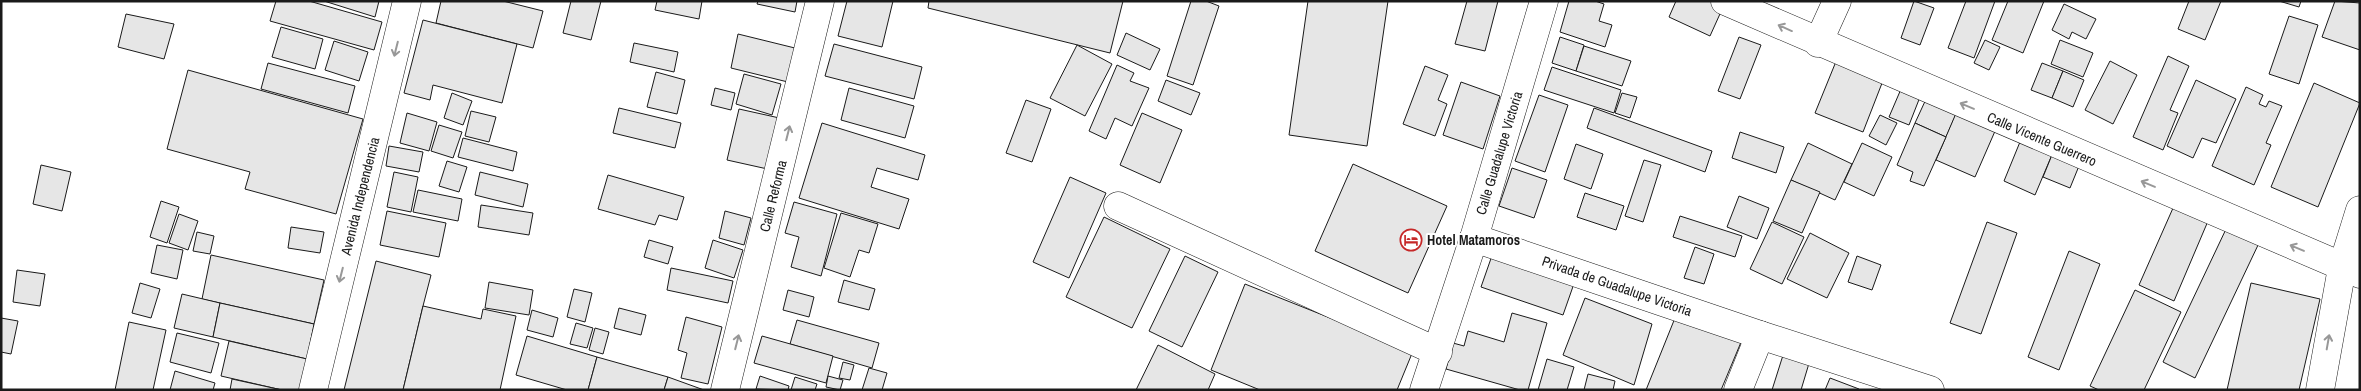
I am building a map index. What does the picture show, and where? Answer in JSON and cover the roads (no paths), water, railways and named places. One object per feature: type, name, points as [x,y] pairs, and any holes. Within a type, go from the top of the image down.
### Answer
[{"type":"street","name":"Avenida Independencia","points":[[313,390],[407,1]]},
{"type":"street","name":"Calle Reforma","points":[[725,390],[820,1]]},
{"type":"street","name":"Calle Guadalupe Victoria","points":[[1424,390],[1474,238],[1544,1]]},
{"type":"street","name":"Calle Vicente Guerrero","points":[[1725,1],[1818,43],[2351,271]]},
{"type":"street","points":[[1818,43],[1837,1]]},
{"type":"street","points":[[1118,206],[1438,352]]},
{"type":"street","points":[[2320,390],[2351,271],[2360,210]]},
{"type":"street","name":"Privada de Guadalupe Victoria","points":[[1474,238],[1760,335],[1930,390]]},
{"type":"street","points":[[1738,390],[1760,335]]},
{"type":"place","name":"Hotel Matamoros","points":[[1411,240]]}]
